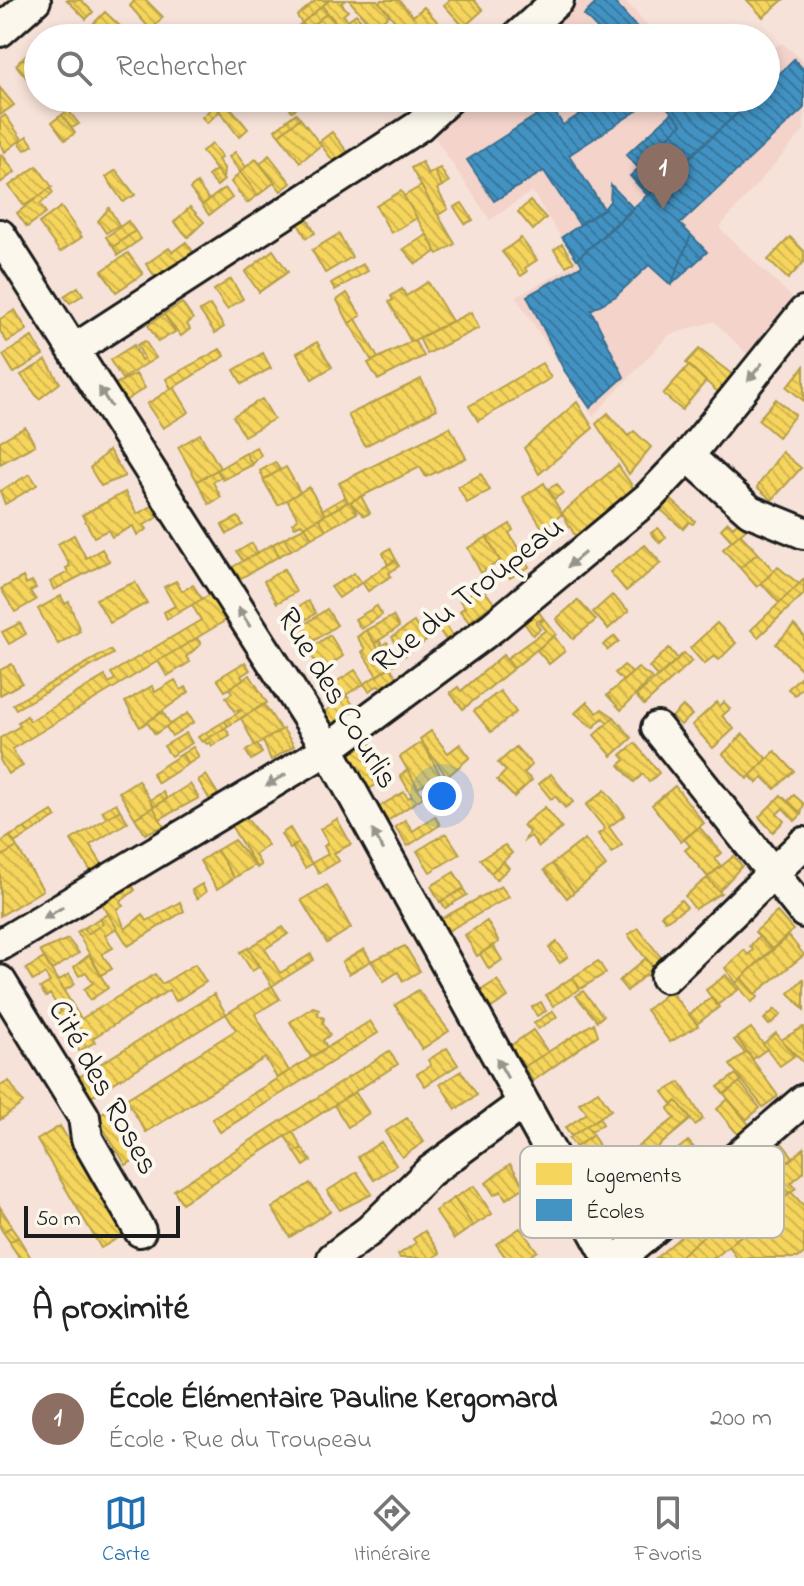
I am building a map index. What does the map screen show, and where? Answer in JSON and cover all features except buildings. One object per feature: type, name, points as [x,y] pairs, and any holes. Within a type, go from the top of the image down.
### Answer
[{"type":"street","points":[[0,31],[35,0]]},
{"type":"street","points":[[531,24],[558,0]]},
{"type":"street","points":[[75,349],[419,126],[434,112]]},
{"type":"street","name":"Rue des Courlis","points":[[0,235],[328,749],[546,1146]]},
{"type":"street","name":"Rue du Troupeau","points":[[0,945],[328,749],[518,607],[648,498],[688,456],[804,312]]},
{"type":"street","points":[[688,456],[750,511],[804,533]]},
{"type":"street","points":[[657,728],[804,912]]},
{"type":"street","points":[[666,977],[804,843]]},
{"type":"street","name":"Cité des Roses","points":[[0,981],[84,1117],[87,1139],[140,1231]]},
{"type":"street","points":[[750,1146],[804,1100]]},
{"type":"street","points":[[333,1258],[370,1230],[429,1172],[522,1104]]},
{"type":"street","name":"Rue des Courlis","points":[[598,1238],[609,1258]]},
{"type":"street","points":[[620,1258],[643,1238]]},
{"type":"shaded area","points":[[581,0],[624,0],[646,24],[553,24]]},
{"type":"shaded area","points":[[780,44],[804,61],[804,130],[719,228],[795,300],[752,359],[714,321],[669,335],[593,416],[516,297],[577,263],[532,191],[490,220],[430,130],[451,112],[780,112]]},
{"type":"place","name":"École Élémentaire Pauline Kergomard","points":[[663,209]]}]
